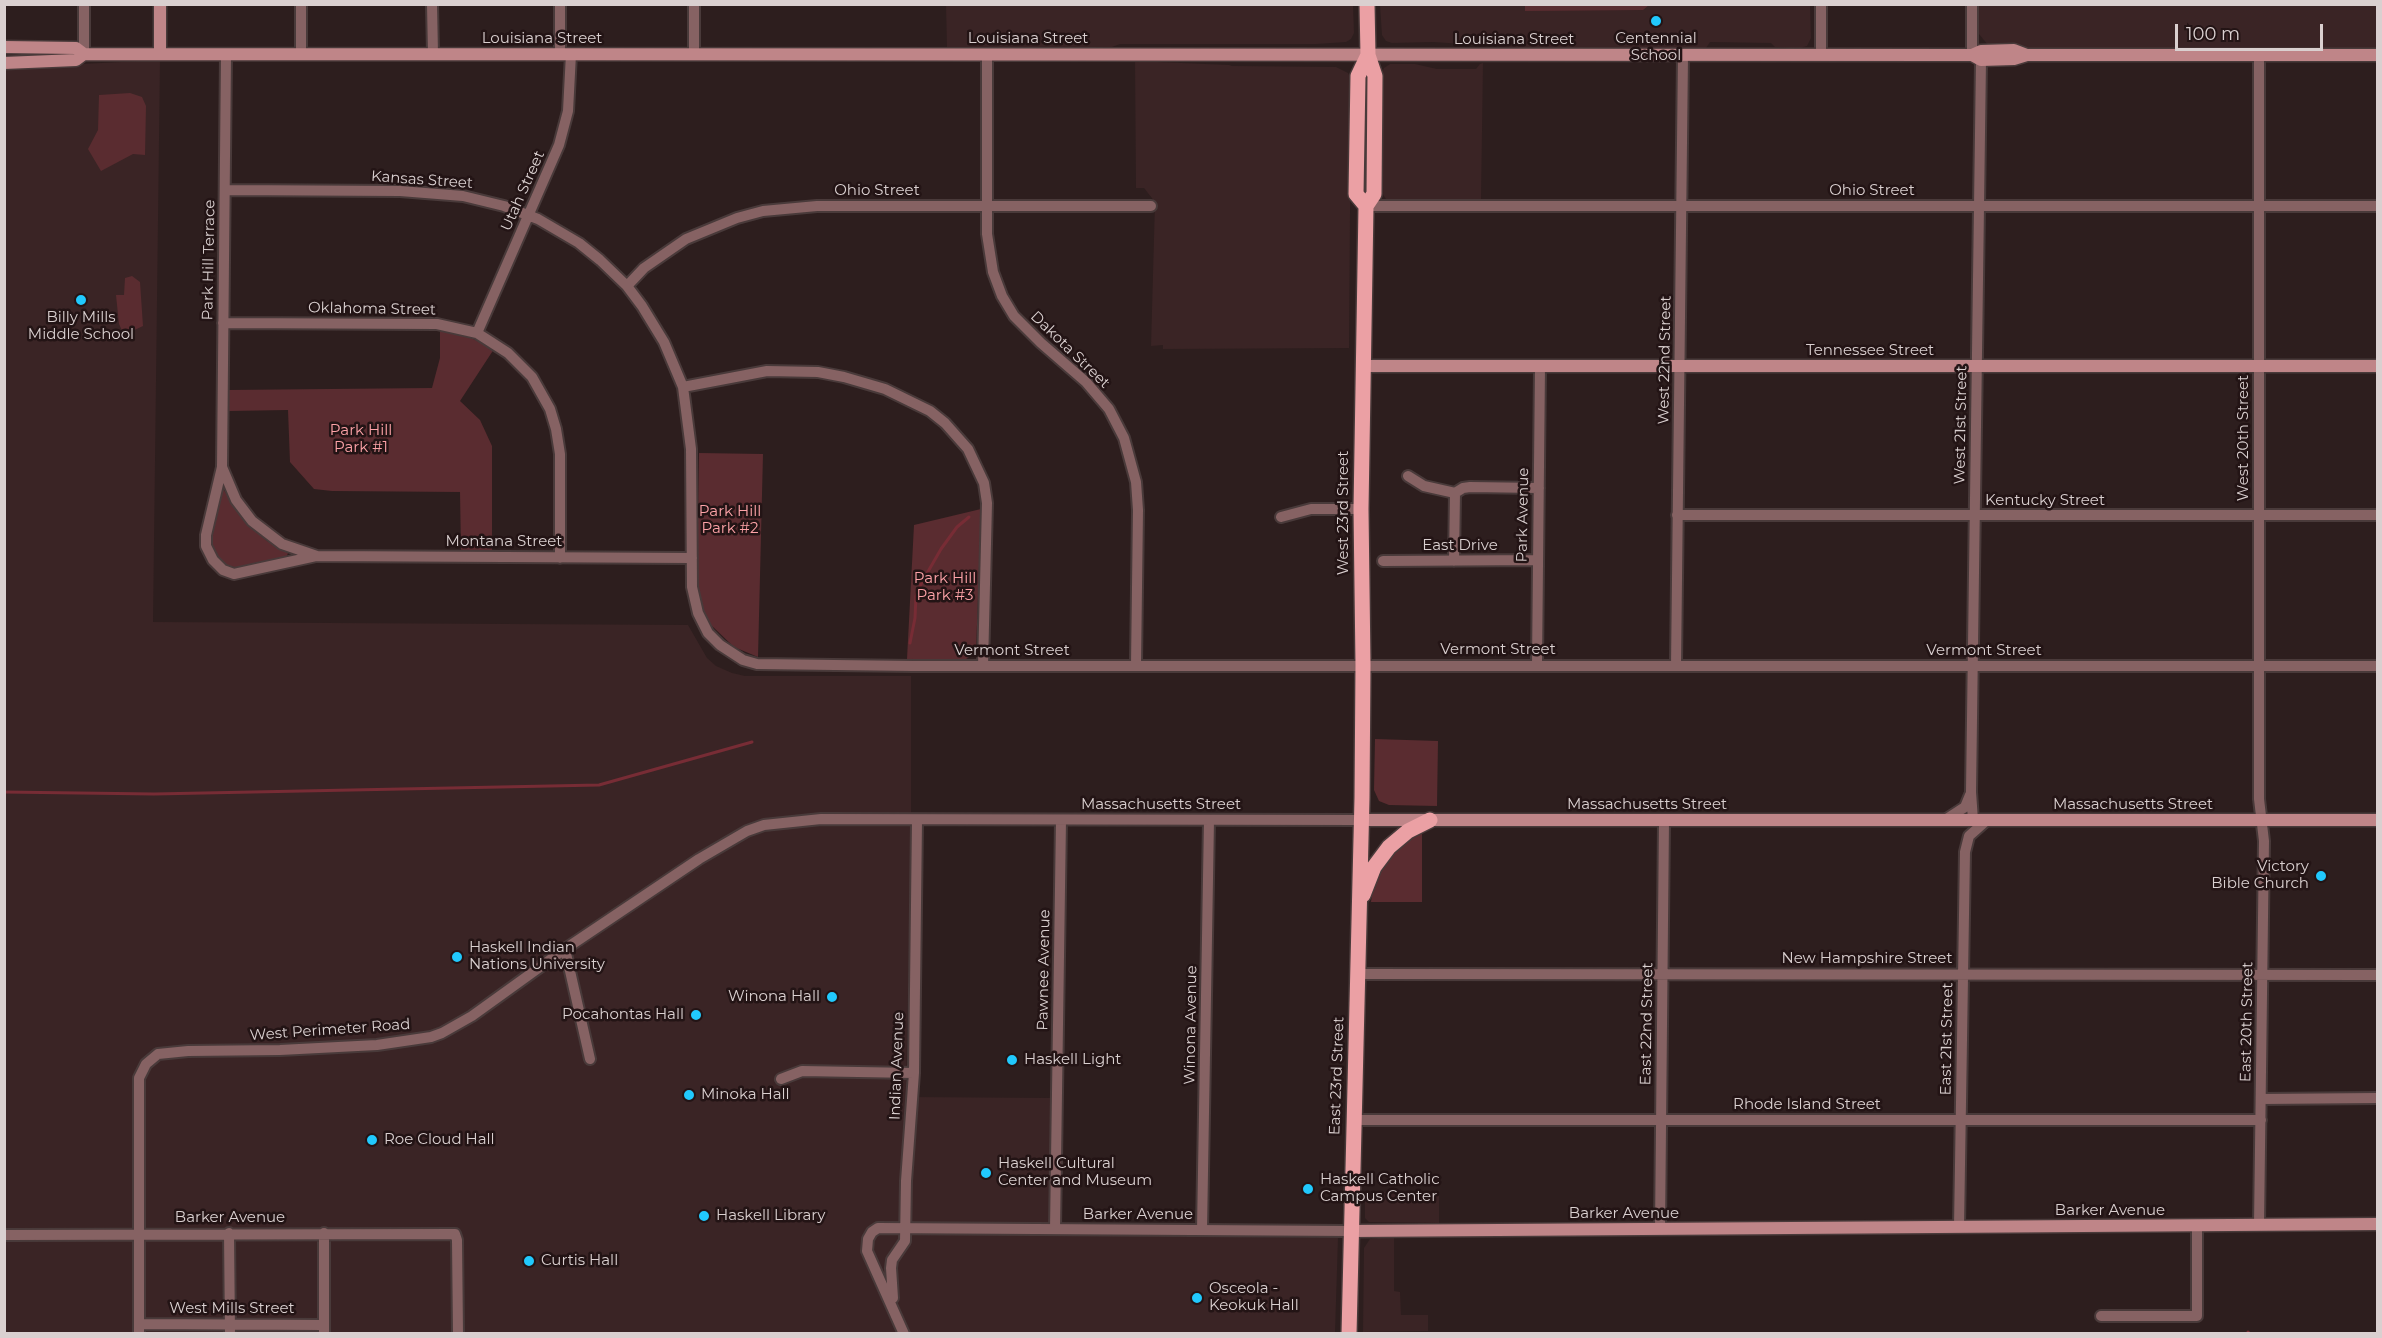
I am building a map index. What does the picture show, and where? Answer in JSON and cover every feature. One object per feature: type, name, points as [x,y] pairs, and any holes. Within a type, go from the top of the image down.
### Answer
[{"type":"main road","points":[[160,4],[160,54]]},
{"type":"main road","name":"West 23rd Street","points":[[1361,820],[1363,666],[1361,509],[1366,206],[1356,194],[1358,76],[1368,55],[1367,4]]},
{"type":"main road","name":"Louisiana Street","points":[[4,47],[76,48],[84,54],[1976,57],[1981,51],[2014,50],[2027,55],[2378,55]]},
{"type":"main road","name":"Louisiana Street","points":[[4,63],[76,60],[84,54]]},
{"type":"main road","name":"Tennessee Street","points":[[1363,366],[2378,366]]},
{"type":"main road","name":"Massachusetts Street","points":[[1361,820],[2378,820]]},
{"type":"main road","name":"East 23rd Street","points":[[1349,1334],[1361,820]]},
{"type":"main road","points":[[1359,906],[1370,877],[1389,847],[1408,831],[1430,820]]},
{"type":"main road","name":"Barker Avenue","points":[[1350,1231],[2378,1224]]},
{"type":"street","points":[[84,4],[84,54]]},
{"type":"street","points":[[301,4],[301,54]]},
{"type":"street","points":[[432,4],[433,54]]},
{"type":"street","name":"Utah Street","points":[[477,333],[564,130],[571,94],[560,4]]},
{"type":"street","points":[[694,4],[694,54]]},
{"type":"street","points":[[1821,4],[1821,55]]},
{"type":"street","name":"West 21st Street","points":[[1968,820],[1971,792],[1979,206],[1976,57],[1972,4]]},
{"type":"street","name":"Park Hill Terrace","points":[[213,560],[206,546],[206,535],[222,467],[226,54]]},
{"type":"street","name":"Dakota Street","points":[[987,54],[989,253],[998,286],[1007,305],[1025,329],[1097,394],[1117,423],[1131,459],[1136,482],[1138,510],[1136,666]]},
{"type":"street","name":"West 22nd Street","points":[[1676,666],[1683,55]]},
{"type":"street","name":"West 20th Street","points":[[2259,55],[2259,799],[2261,820]]},
{"type":"street","name":"Kansas Street","points":[[225,190],[432,193],[478,199],[528,214],[557,228],[579,243],[627,286],[656,329],[682,387],[691,449],[692,558]]},
{"type":"street","name":"Ohio Street","points":[[627,286],[644,268],[686,239],[737,218],[763,211],[817,206],[1150,206]]},
{"type":"street","name":"Ohio Street","points":[[1366,206],[2378,206]]},
{"type":"street","name":"Oklahoma Street","points":[[223,323],[419,322],[477,333],[521,363],[532,377],[550,409],[556,429],[560,454],[560,558]]},
{"type":"street","name":"Park Avenue","points":[[1537,665],[1540,366]]},
{"type":"street","points":[[682,387],[767,370],[818,372],[885,389],[930,411],[945,423],[968,449],[984,483],[987,503],[983,666]]},
{"type":"street","name":"Park Hill Terrace","points":[[222,467],[244,512],[272,537]]},
{"type":"street","points":[[1408,476],[1424,486],[1455,493],[1470,487],[1539,488]]},
{"type":"street","points":[[1454,561],[1455,493]]},
{"type":"street","points":[[1281,517],[1300,510],[1361,509]]},
{"type":"street","name":"Kentucky Street","points":[[1677,515],[2378,515]]},
{"type":"street","name":"Montana Street","points":[[272,537],[297,550],[317,556]]},
{"type":"street","name":"Montana Street","points":[[213,560],[223,570],[234,574],[317,556],[692,558]]},
{"type":"street","name":"Vermont Street","points":[[692,558],[693,599],[702,623],[720,645],[743,660],[768,666],[2378,666]]},
{"type":"street","name":"East Drive","points":[[1383,561],[1538,560]]},
{"type":"street","points":[[1945,820],[1965,807],[1971,792]]},
{"type":"street","name":"West Perimeter Road","points":[[139,1234],[140,1078],[143,1068],[153,1057],[163,1053],[188,1051],[280,1050],[377,1045],[431,1037],[451,1029],[472,1016],[565,949],[699,858],[747,831],[764,825],[796,820],[917,820]]},
{"type":"street","name":"Massachusetts Street","points":[[917,820],[1361,820]]},
{"type":"street","name":"Indian Avenue","points":[[894,1310],[891,1268],[897,1251],[906,1241],[906,1180],[914,1073],[917,820]]},
{"type":"street","name":"Pawnee Avenue","points":[[1055,1229],[1061,820]]},
{"type":"street","name":"Winona Avenue","points":[[1202,1230],[1209,820]]},
{"type":"street","name":"East 22nd Street","points":[[1660,1228],[1664,820]]},
{"type":"street","name":"East 21st Street","points":[[1959,1227],[1965,852],[1963,842],[1968,820]]},
{"type":"street","name":"East 21st Street","points":[[1965,852],[1969,836],[1987,820]]},
{"type":"street","name":"East 20th Street","points":[[2259,1225],[2264,841],[2261,820]]},
{"type":"street","points":[[565,949],[590,1059]]},
{"type":"street","name":"New Hampshire Street","points":[[1357,974],[2378,975]]},
{"type":"street","points":[[781,1079],[802,1071],[914,1073]]},
{"type":"street","points":[[2261,1099],[2378,1098]]},
{"type":"street","name":"Rhode Island Street","points":[[1353,1120],[2261,1120]]},
{"type":"street","points":[[2101,1316],[2197,1316],[2197,1225]]},
{"type":"street","name":"Barker Avenue","points":[[872,1232],[878,1228],[1350,1231]]},
{"type":"street","name":"Indian Avenue","points":[[872,1232],[868,1239],[867,1251],[904,1334]]},
{"type":"street","points":[[230,1233],[230,1329]]},
{"type":"street","points":[[324,1233],[324,1329]]},
{"type":"street","points":[[139,1234],[139,1329]]},
{"type":"street","name":"Barker Avenue","points":[[4,1235],[455,1234],[457,1240],[458,1334]]},
{"type":"street","name":"West Mills Street","points":[[139,1329],[324,1329]]},
{"type":"shaded area","points":[[946,5],[1353,5],[1354,33],[1346,42],[1316,44],[947,47]]},
{"type":"shaded area","name":"Centennial School","points":[[1380,5],[1810,5],[1811,38],[1807,46],[1800,48],[1775,47],[1771,43],[1710,42],[1706,48],[1524,48],[1433,42],[1392,43],[1386,41],[1382,35]]},
{"type":"shaded area","points":[[1978,5],[2377,5],[2377,48],[1997,48],[1988,45],[1979,34]]},
{"type":"shaded area","name":"Haskell Indian Nations University","points":[[160,60],[153,622],[688,625],[707,658],[716,666],[745,676],[911,676],[911,835],[906,1097],[1051,1098],[1050,1235],[1338,1238],[1335,1333],[5,1333],[4,68]]},
{"type":"shaded area","points":[[1135,61],[1232,66],[1336,67],[1348,73],[1351,79],[1349,348],[1163,349],[1163,345],[1151,346],[1155,202],[1144,188],[1136,188]]},
{"type":"shaded area","points":[[1483,63],[1481,200],[1386,199],[1380,190],[1381,75],[1384,68],[1390,64],[1415,64],[1437,69],[1476,69]]},
{"type":"shaded area","points":[[1365,1192],[1439,1192],[1439,1223],[1369,1222],[1365,1218]]},
{"type":"shaded area","points":[[1394,1236],[1394,1291],[1400,1292],[1401,1315],[1428,1315],[1428,1331],[1363,1332],[1364,1248],[1370,1239]]},
{"type":"green space","points":[[1525,4],[1649,5],[1643,10],[1525,11]]},
{"type":"green space","points":[[130,93],[142,97],[146,106],[145,155],[133,154],[101,171],[88,149],[98,130],[99,95]]},
{"type":"green space","points":[[132,276],[140,282],[143,326],[124,335],[119,324],[116,295],[124,295],[125,278]]},
{"type":"green space","name":"Park Hill Park #1","points":[[440,329],[469,337],[494,349],[460,401],[480,420],[492,446],[492,551],[461,551],[460,492],[314,489],[290,462],[288,410],[228,411],[228,390],[432,388],[440,358]]},
{"type":"green space","name":"Park Hill Park #2","points":[[699,453],[763,454],[758,657],[734,647],[712,626],[703,613],[697,586]]},
{"type":"green space","points":[[222,487],[244,521],[267,541],[288,553],[286,558],[237,568],[227,565],[217,557],[211,548],[211,532]]},
{"type":"green space","name":"Park Hill Park #3","points":[[981,509],[976,653],[966,659],[907,659],[914,525]]},
{"type":"green space","points":[[1375,739],[1438,741],[1437,806],[1389,805],[1379,801],[1374,790]]},
{"type":"green space","points":[[1422,831],[1422,902],[1371,902],[1374,880],[1395,847]]},
{"type":"waterway","points":[[910,643],[916,596],[922,582],[941,549],[957,527],[969,517]]},
{"type":"waterway","points":[[4,792],[154,794],[599,785],[752,742]]},
{"type":"place","name":"Centennial School","points":[[1656,21]]},
{"type":"place","name":"Billy Mills Middle School","points":[[81,300]]},
{"type":"place","name":"Victory Bible Church","points":[[2321,876]]},
{"type":"place","name":"Haskell Indian Nations University","points":[[457,957]]},
{"type":"place","name":"Winona Hall","points":[[832,997]]},
{"type":"place","name":"Pocahontas Hall","points":[[696,1015]]},
{"type":"place","name":"Haskell Light","points":[[1012,1060]]},
{"type":"place","name":"Minoka Hall","points":[[689,1095]]},
{"type":"place","name":"Roe Cloud Hall","points":[[372,1140]]},
{"type":"place","name":"Haskell Cultural Center and Museum","points":[[986,1173]]},
{"type":"place","name":"Haskell Catholic Campus Center","points":[[1308,1189]]},
{"type":"place","name":"Haskell Library","points":[[704,1216]]},
{"type":"place","name":"Curtis Hall","points":[[529,1261]]},
{"type":"place","name":"Osceola - Keokuk Hall","points":[[1197,1298]]}]
